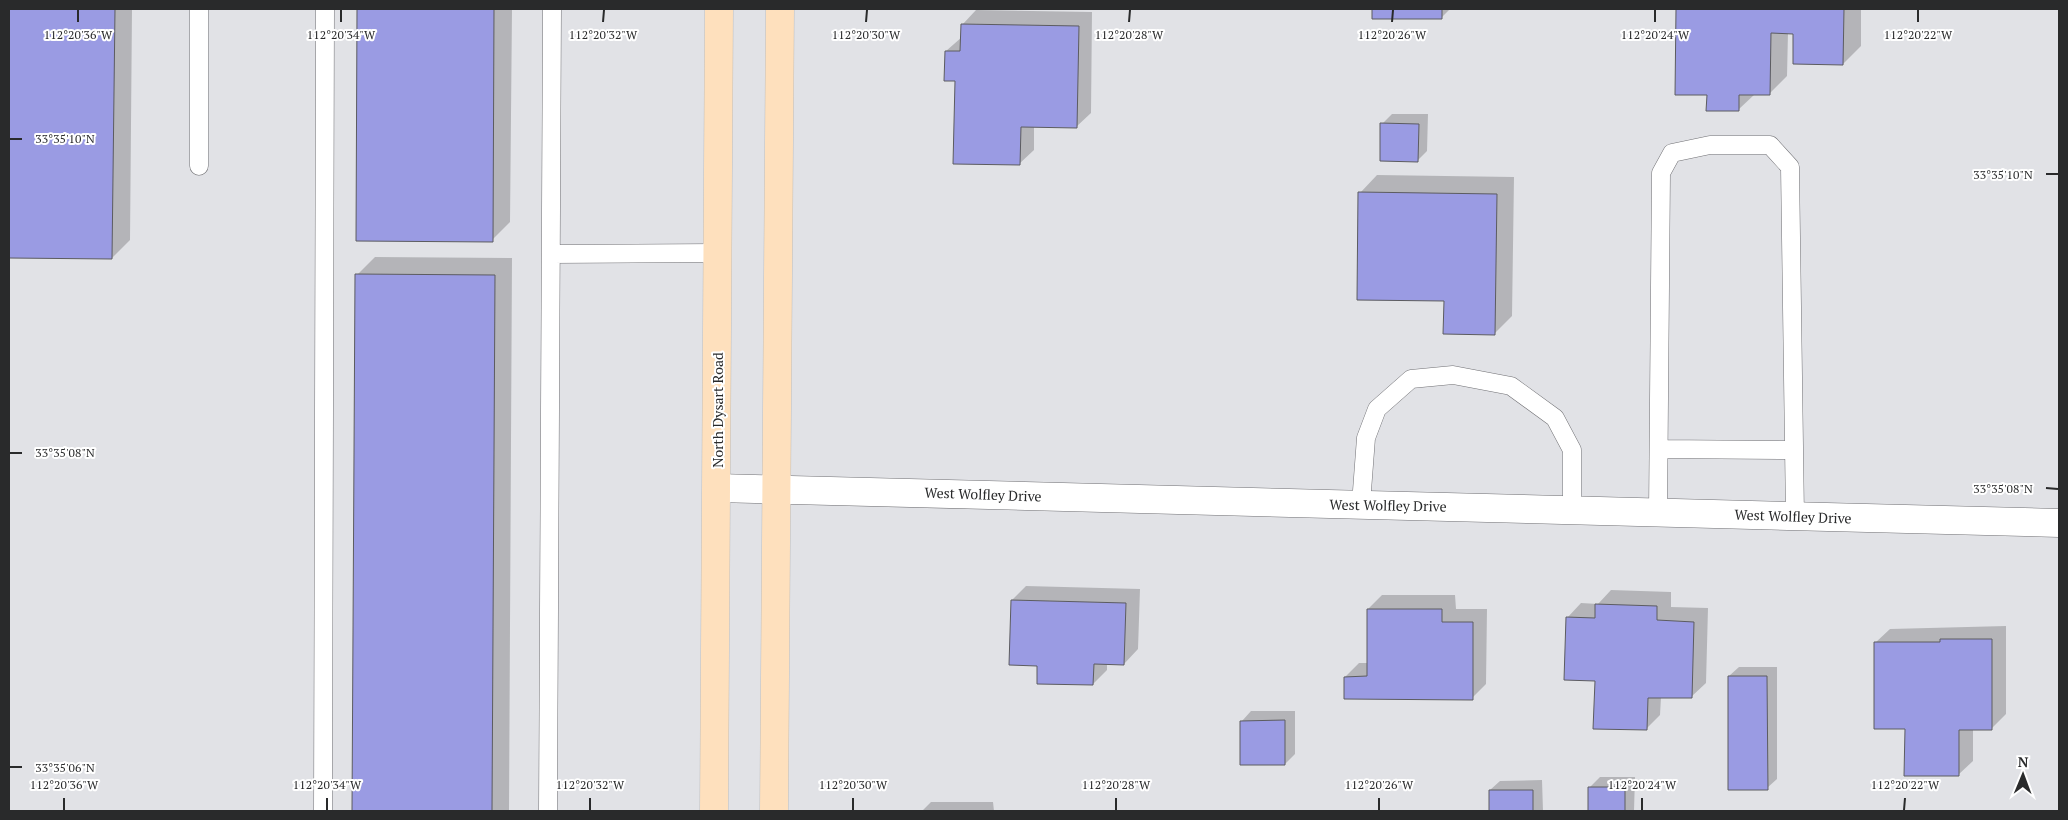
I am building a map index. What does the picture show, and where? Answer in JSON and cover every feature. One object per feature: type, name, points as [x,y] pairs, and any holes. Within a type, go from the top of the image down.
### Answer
[{"type":"main road","name":"North Dysart Road","points":[[714,811],[719,9]]},
{"type":"main road","points":[[774,811],[780,9]]},
{"type":"street","name":"West Wolfley Drive","points":[[717,488],[777,488],[2059,523]]},
{"type":"lane","points":[[199,9],[199,166]]},
{"type":"lane","points":[[323,811],[325,9]]},
{"type":"lane","points":[[548,811],[552,9]]},
{"type":"lane","points":[[1658,512],[1661,173],[1672,153],[1720,145],[1770,145],[1790,167],[1795,516]]},
{"type":"lane","points":[[551,254],[718,253]]},
{"type":"lane","points":[[1360,504],[1366,438],[1377,409],[1412,379],[1453,375],[1511,386],[1555,418],[1572,450],[1572,510]]},
{"type":"lane","points":[[1659,449],[1794,450]]},
{"type":"building","points":[[9,9],[115,9],[112,259],[9,258]]},
{"type":"building","points":[[357,9],[494,9],[493,242],[356,241]]},
{"type":"building","points":[[1372,9],[1442,9],[1442,19],[1372,19]]},
{"type":"building","points":[[1676,9],[1844,9],[1843,65],[1793,64],[1793,34],[1771,33],[1770,95],[1739,95],[1739,111],[1706,111],[1707,95],[1675,95]]},
{"type":"building","points":[[961,24],[1079,26],[1077,128],[1021,127],[1020,165],[953,164],[955,81],[944,81],[945,51],[960,51]]},
{"type":"building","points":[[1380,123],[1419,124],[1418,162],[1380,161]]},
{"type":"building","points":[[1358,192],[1497,194],[1495,335],[1443,334],[1444,301],[1357,300]]},
{"type":"building","points":[[355,274],[495,275],[492,811],[352,811]]},
{"type":"building","points":[[1011,600],[1126,603],[1124,665],[1094,664],[1093,685],[1037,684],[1037,666],[1009,665]]},
{"type":"building","points":[[1595,604],[1657,606],[1657,620],[1694,622],[1692,698],[1648,698],[1647,730],[1593,729],[1595,681],[1564,680],[1566,617],[1595,618]]},
{"type":"building","points":[[1367,609],[1442,609],[1442,622],[1473,622],[1473,700],[1344,699],[1344,677],[1367,676]]},
{"type":"building","points":[[1940,639],[1992,639],[1992,730],[1959,730],[1959,776],[1904,776],[1905,729],[1874,729],[1874,642],[1940,642]]},
{"type":"building","points":[[1728,676],[1767,676],[1768,790],[1728,790]]},
{"type":"building","points":[[1285,720],[1285,765],[1240,765],[1240,721]]},
{"type":"building","points":[[1588,787],[1625,787],[1625,811],[1588,811]]},
{"type":"building","points":[[1489,790],[1533,790],[1533,811],[1489,811]]}]
